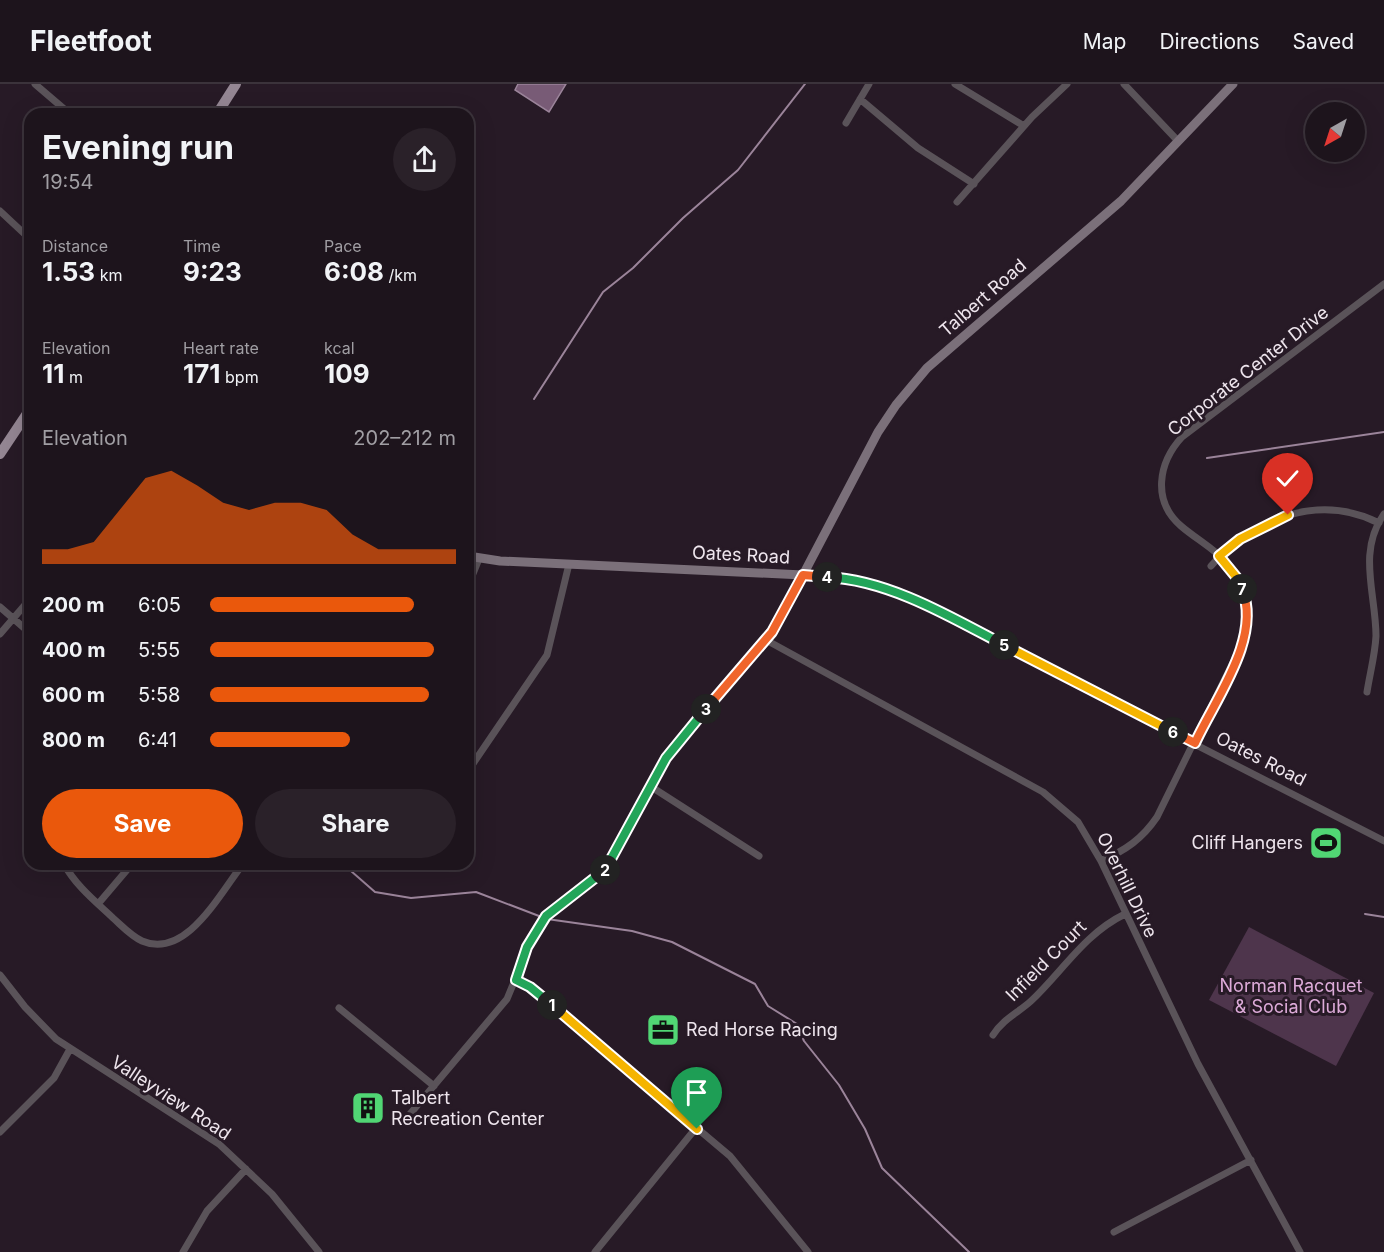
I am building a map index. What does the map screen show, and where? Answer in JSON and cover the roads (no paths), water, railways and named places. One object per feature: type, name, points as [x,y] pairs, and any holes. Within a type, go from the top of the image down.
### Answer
[{"type":"main road","points":[[221,108],[236,84]]},
{"type":"main road","points":[[0,454],[24,418]]},
{"type":"street","points":[[35,84],[63,108]]},
{"type":"street","points":[[846,123],[869,84]]},
{"type":"street","points":[[955,84],[1024,126]]},
{"type":"street","points":[[957,202],[1024,126],[1067,84]]},
{"type":"street","points":[[1124,84],[1178,141]]},
{"type":"street","name":"Talbert Road","points":[[803,575],[878,432],[896,405],[927,368],[1121,201],[1233,84]]},
{"type":"street","points":[[860,99],[918,148],[974,184]]},
{"type":"street","points":[[0,211],[24,233]]},
{"type":"street","name":"Corporate Center Drive","points":[[1101,861],[1126,850],[1142,838],[1157,817],[1245,638],[1248,615],[1245,597],[1237,578],[1219,556],[1181,526],[1168,510],[1162,495],[1161,480],[1166,457],[1182,437],[1384,284]]},
{"type":"street","points":[[1210,566],[1240,539],[1288,515],[1320,508],[1343,510],[1378,523]]},
{"type":"street","points":[[1367,692],[1376,634],[1369,559],[1378,523],[1384,514]]},
{"type":"street","name":"Oates Road","points":[[474,558],[842,577],[909,598],[1384,841]]},
{"type":"street","points":[[474,571],[479,559]]},
{"type":"street","points":[[474,762],[547,655],[569,564]]},
{"type":"street","points":[[410,1114],[507,999],[536,929],[558,905],[598,877],[609,866],[650,786],[675,745],[766,640],[803,575]]},
{"type":"street","points":[[0,634],[24,606]]},
{"type":"street","points":[[0,607],[24,628]]},
{"type":"street","name":"Overhill Drive","points":[[766,640],[1042,792],[1078,822],[1101,861],[1198,1064],[1300,1252]]},
{"type":"street","points":[[650,786],[759,856]]},
{"type":"street","points":[[67,870],[72,878],[98,904],[136,938],[154,944],[172,942],[193,928],[238,870]]},
{"type":"street","points":[[98,904],[127,870]]},
{"type":"street","name":"Infield Court","points":[[993,1035],[1000,1025],[1032,1000],[1097,930],[1125,914]]},
{"type":"street","name":"Valleyview Road","points":[[0,975],[42,1026],[70,1049],[219,1144],[272,1194],[319,1252]]},
{"type":"street","points":[[516,980],[545,1000],[741,1167],[808,1252]]},
{"type":"street","points":[[339,1008],[434,1086]]},
{"type":"street","points":[[0,1132],[54,1078],[70,1049]]},
{"type":"street","points":[[596,1252],[696,1128]]},
{"type":"street","points":[[1114,1233],[1251,1160]]},
{"type":"street","points":[[183,1252],[207,1211],[246,1169]]},
{"type":"waterway","points":[[534,399],[603,292],[633,268],[683,218],[738,170],[805,84]]},
{"type":"waterway","points":[[1207,458],[1384,432]]},
{"type":"waterway","points":[[350,870],[375,892],[411,898],[476,892],[539,916]]},
{"type":"waterway","points":[[1365,914],[1384,917]]},
{"type":"waterway","points":[[547,919],[632,931],[672,942],[755,984],[768,1006],[797,1024],[804,1041],[839,1085],[865,1129],[882,1168],[969,1252]]},
{"type":"place","name":"Cliff Hangers","points":[[1326,843]]},
{"type":"place","name":"Red Horse Racing","points":[[663,1030]]},
{"type":"place","name":"Talbert Recreation Center","points":[[368,1108]]},
{"type":"park label","name":"Norman Racquet & Social Club","points":[[1291,996]]}]
